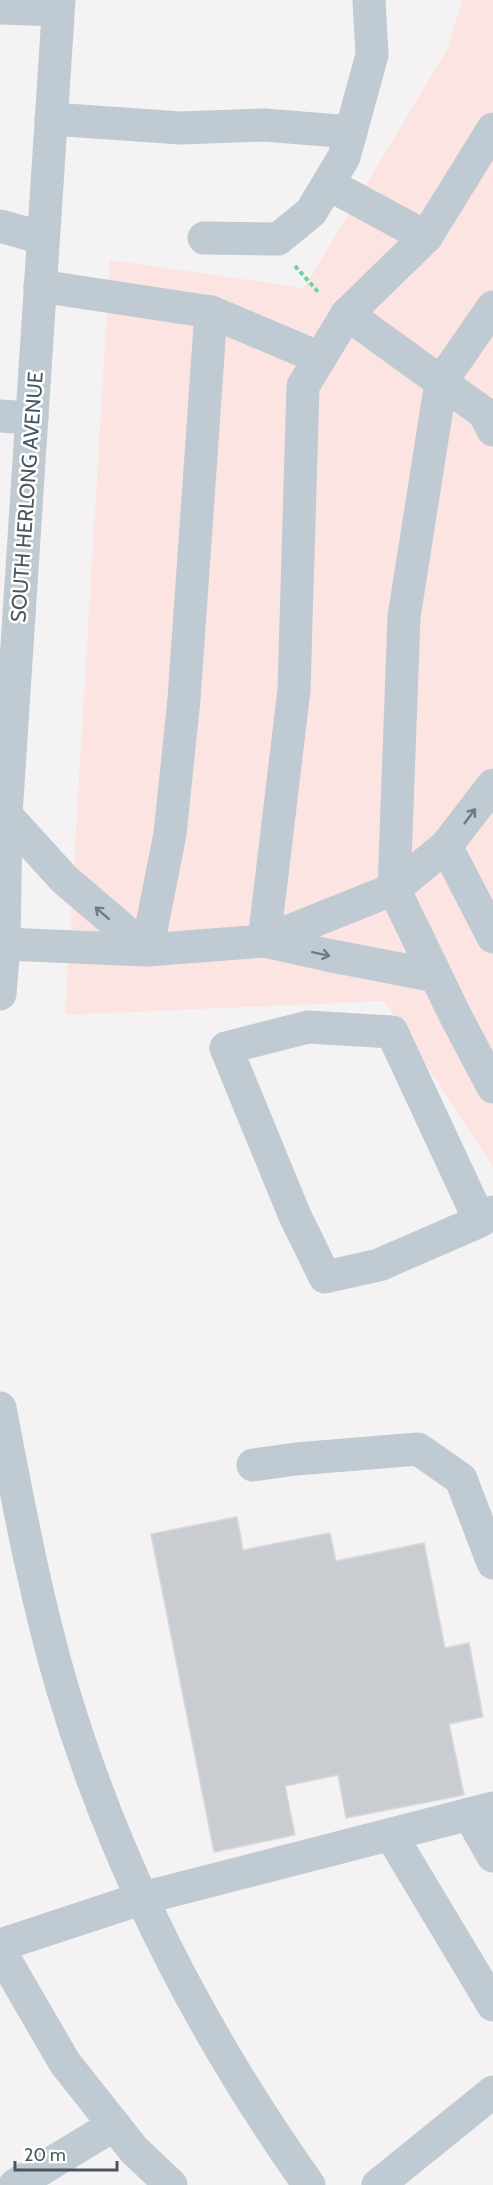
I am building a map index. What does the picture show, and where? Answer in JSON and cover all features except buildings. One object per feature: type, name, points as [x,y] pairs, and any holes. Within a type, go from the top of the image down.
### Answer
[{"type":"street","points":[[204,238],[278,239],[311,212],[344,157],[372,56],[369,0]]},
{"type":"street","points":[[0,8],[58,5]]},
{"type":"street","name":"SOUTH HERLONG AVENUE","points":[[0,994],[16,417],[40,286],[58,5]]},
{"type":"street","points":[[51,119],[181,128],[264,125],[351,132]]},
{"type":"street","points":[[264,941],[294,690],[303,386],[347,314],[426,237],[493,129]]},
{"type":"street","points":[[328,184],[426,237]]},
{"type":"street","points":[[0,225],[43,238]]},
{"type":"street","points":[[40,286],[211,312],[320,358]]},
{"type":"street","points":[[492,1081],[436,976],[394,889],[405,616],[441,382],[493,307]]},
{"type":"street","points":[[147,950],[170,834],[184,699],[211,312]]},
{"type":"street","points":[[347,314],[484,413],[493,430]]},
{"type":"street","points":[[1,944],[147,950],[264,941],[394,889],[446,846],[493,785]]},
{"type":"street","points":[[6,815],[64,879],[147,950]]},
{"type":"street","points":[[446,846],[493,937]]},
{"type":"street","points":[[264,941],[327,956],[436,976]]},
{"type":"street","points":[[308,1027],[392,1032],[487,1217],[379,1265],[325,1277],[295,1216],[226,1048],[308,1027]]},
{"type":"street","points":[[0,1408],[11,1521],[36,1592],[62,1688],[103,1804],[143,1898],[207,2025],[270,2130],[309,2185]]},
{"type":"street","points":[[253,1465],[296,1459],[418,1449],[461,1479],[493,1563]]},
{"type":"street","points":[[0,1945],[143,1898],[481,1811],[493,1856]]},
{"type":"street","points":[[391,1835],[493,2005]]},
{"type":"street","points":[[0,1951],[65,2062],[134,2150],[171,2185]]},
{"type":"street","points":[[378,2185],[493,2092]]},
{"type":"street","points":[[15,2185],[114,2125]]},
{"type":"path","points":[[278,239],[292,263],[324,299],[347,314]]},
{"type":"shaded area","points":[[462,0],[493,0],[493,1166],[384,1001],[65,1015],[110,260],[304,288],[448,48]]}]
